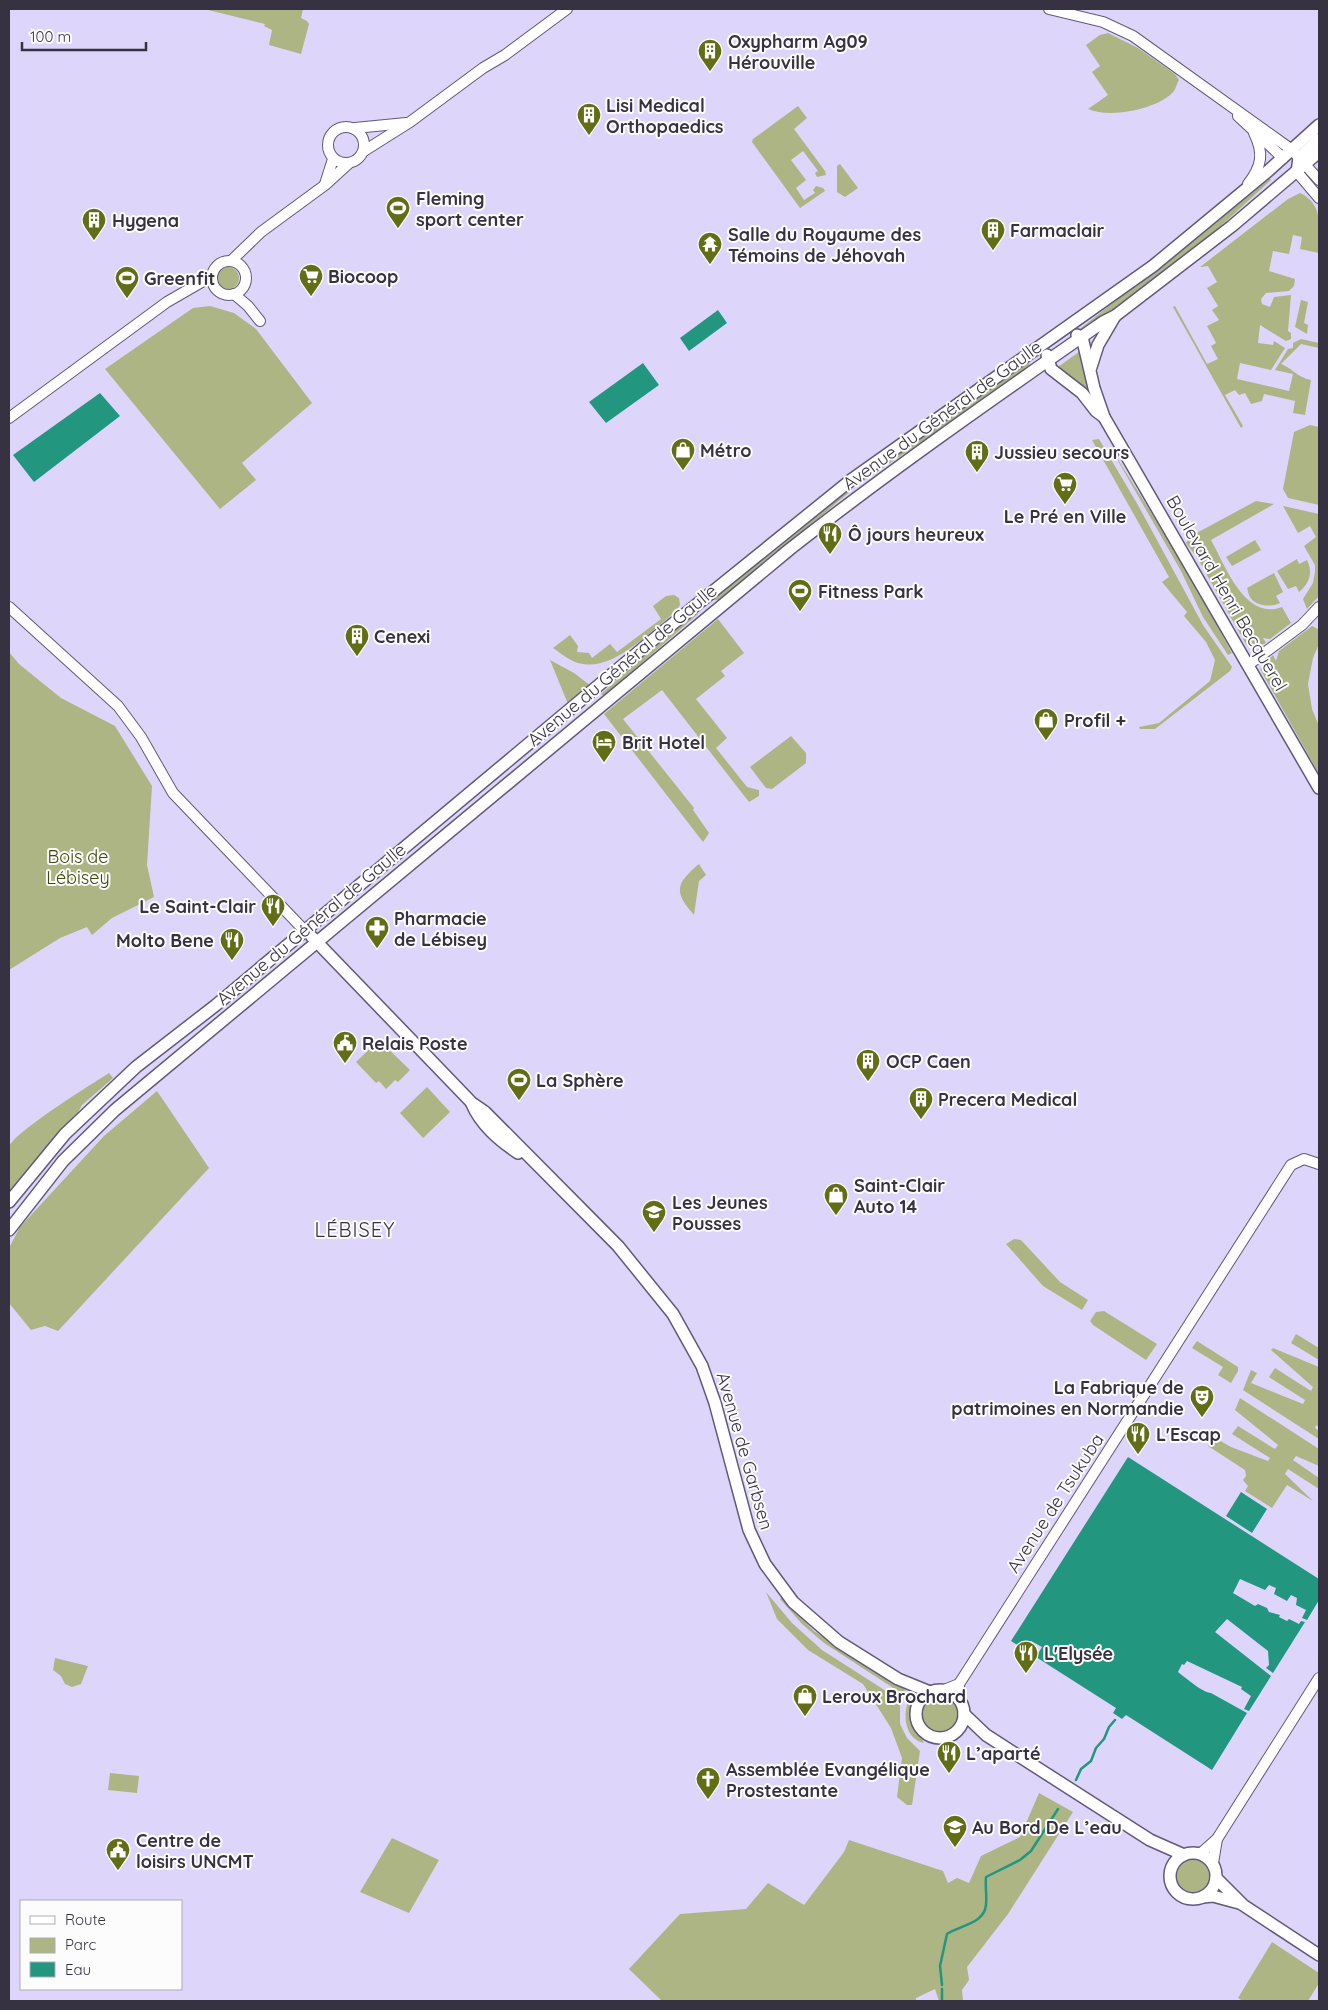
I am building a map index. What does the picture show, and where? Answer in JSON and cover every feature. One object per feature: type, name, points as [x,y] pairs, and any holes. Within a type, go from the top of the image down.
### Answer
[{"type":"main road","points":[[1295,160],[1319,125]]},
{"type":"main road","points":[[1295,160],[1319,139]]},
{"type":"main road","points":[[1295,160],[1319,152]]},
{"type":"main road","name":"Avenue du Général de Gaulle","points":[[9,1202],[65,1134],[136,1067],[305,930],[596,687],[851,480],[1152,266],[1240,194],[1295,160]]},
{"type":"main road","name":"Avenue du Général de Gaulle","points":[[9,1230],[53,1172],[96,1126],[593,712],[861,492],[1048,360],[1116,316],[1232,226],[1295,160]]},
{"type":"main road","points":[[1091,369],[1098,345],[1116,316]]},
{"type":"main road","points":[[1062,330],[1082,337],[1104,417]]},
{"type":"main road","points":[[1051,339],[1047,352],[1051,369],[1082,393],[1096,411],[1104,417]]},
{"type":"main road","name":"Boulevard Henri Becquerel","points":[[1104,417],[1319,788]]},
{"type":"main road","points":[[593,712],[596,687]]},
{"type":"main road","name":"Avenue de Garbsen","points":[[305,930],[472,1103],[485,1112],[638,1268],[673,1314],[702,1366],[715,1402],[749,1530],[774,1578],[792,1602],[809,1618],[840,1642],[898,1679]]},
{"type":"main road","points":[[898,1679],[930,1692],[944,1690],[952,1694],[959,1700],[964,1714],[986,1735],[1150,1840],[1184,1854],[1200,1854],[1213,1863],[1216,1878],[1212,1889],[1203,1897]]},
{"type":"main road","points":[[898,1679],[911,1693],[918,1705]]},
{"type":"main road","points":[[930,1692],[918,1705],[916,1717],[926,1733],[939,1738],[955,1733],[986,1735]]},
{"type":"main road","points":[[955,1733],[960,1728],[964,1714]]},
{"type":"main road","points":[[1150,1840],[1165,1854],[1171,1869],[1172,1885],[1178,1894],[1189,1899],[1213,1896],[1244,1905]]},
{"type":"main road","points":[[1171,1869],[1176,1860],[1184,1854]]},
{"type":"main road","points":[[1216,1878],[1244,1905],[1319,1955]]},
{"type":"street","points":[[9,418],[185,290],[212,276],[221,263],[232,262],[261,232],[325,186],[348,164],[357,161],[364,151],[410,122],[483,68],[505,56],[567,9]]},
{"type":"street","points":[[1049,9],[1103,22],[1121,29],[1226,103],[1319,180]]},
{"type":"street","points":[[1226,103],[1254,132],[1295,160],[1319,198]]},
{"type":"street","points":[[325,186],[333,159],[328,144],[331,135],[341,126],[355,128],[410,122]]},
{"type":"street","points":[[355,128],[364,138],[364,151]]},
{"type":"street","points":[[1240,194],[1256,174],[1261,162],[1262,151],[1254,132]]},
{"type":"street","points":[[333,159],[348,164]]},
{"type":"street","points":[[212,276],[215,287],[223,294],[238,291],[245,279],[243,270],[261,232]]},
{"type":"street","points":[[232,262],[243,270]]},
{"type":"street","points":[[185,290],[215,287]]},
{"type":"street","points":[[9,607],[118,706],[138,732],[173,793],[305,930]]},
{"type":"street","points":[[1248,665],[1302,625],[1319,607]]},
{"type":"street","name":"Avenue de Tsukuba","points":[[960,1684],[1291,1165],[1304,1159],[1319,1164]]},
{"type":"street","points":[[1200,1854],[1217,1839],[1319,1678]]},
{"type":"street","points":[[944,1690],[960,1684],[959,1700]]},
{"type":"street","points":[[1213,1863],[1217,1839]]},
{"type":"green space","points":[[204,9],[303,9],[301,18],[309,24],[301,54],[269,45],[272,30],[264,26],[265,24]]},
{"type":"green space","points":[[1108,33],[1138,48],[1175,74],[1179,80],[1174,91],[1157,103],[1134,110],[1109,113],[1088,109],[1108,95],[1092,72],[1100,66],[1086,45],[1100,35]]},
{"type":"green space","points":[[798,106],[807,118],[794,129],[826,175],[817,177],[815,173],[818,171],[803,151],[791,160],[806,180],[796,188],[804,200],[815,193],[813,190],[816,186],[823,188],[825,191],[800,208],[752,142],[753,139]]},
{"type":"green space","points":[[840,164],[858,188],[845,197],[837,192],[837,166]]},
{"type":"green space","points":[[1269,177],[1271,180],[1200,245],[1082,333],[1077,331],[1190,243]]},
{"type":"green space","points":[[1300,193],[1314,204],[1317,211],[1320,227],[1319,253],[1300,249],[1302,237],[1293,235],[1289,254],[1273,251],[1269,271],[1295,279],[1294,286],[1289,291],[1266,293],[1261,299],[1262,304],[1270,307],[1274,297],[1291,295],[1288,331],[1291,333],[1291,339],[1286,341],[1260,325],[1258,343],[1273,345],[1274,341],[1285,348],[1271,370],[1240,363],[1237,379],[1289,391],[1293,374],[1275,370],[1288,349],[1293,348],[1293,343],[1301,339],[1319,343],[1319,348],[1301,344],[1281,364],[1302,377],[1311,380],[1305,415],[1293,413],[1295,401],[1264,394],[1262,401],[1251,404],[1245,393],[1239,395],[1235,390],[1225,395],[1243,426],[1241,428],[1173,307],[1175,306],[1207,364],[1218,359],[1211,346],[1216,343],[1207,326],[1219,320],[1212,310],[1218,306],[1207,288],[1217,282],[1208,266],[1200,267],[1288,199]]},
{"type":"green space","points":[[228,267],[236,270],[239,278],[236,286],[228,289],[220,286],[217,278],[220,270]]},
{"type":"green space","points":[[1301,300],[1308,302],[1304,323],[1308,325],[1307,334],[1295,327]]},
{"type":"green space","points":[[210,306],[234,313],[256,329],[312,403],[242,463],[256,480],[220,509],[105,369],[193,308]]},
{"type":"green space","points":[[1083,349],[1090,391],[1089,393],[1058,367]]},
{"type":"green space","points":[[1029,363],[1031,368],[862,482],[857,481],[1000,380]]},
{"type":"green space","points":[[1310,425],[1319,427],[1319,505],[1288,498],[1283,489],[1294,432]]},
{"type":"green space","points":[[1099,439],[1139,507],[1203,625],[1232,667],[1230,671],[1155,729],[1140,729],[1139,727],[1159,723],[1210,681],[1215,660],[1206,642],[1184,616],[1187,612],[1162,582],[1169,577],[1092,440]]},
{"type":"green space","points":[[1109,445],[1187,570],[1232,653],[1228,655],[1203,617],[1181,571]]},
{"type":"green space","points":[[851,485],[852,490],[721,600],[711,600]]},
{"type":"green space","points":[[1256,501],[1274,504],[1211,540],[1230,577],[1247,599],[1257,606],[1269,609],[1282,607],[1291,623],[1270,639],[1263,638],[1266,643],[1255,648],[1247,646],[1198,559],[1186,543],[1191,536]]},
{"type":"green space","points":[[1283,506],[1319,514],[1319,596],[1307,609],[1303,599],[1313,583],[1315,565],[1304,546],[1316,537],[1310,526],[1298,533]]},
{"type":"green space","points":[[1255,540],[1261,550],[1232,566],[1226,557]]},
{"type":"green space","points":[[1297,559],[1299,564],[1307,560],[1310,569],[1308,581],[1299,592],[1296,586],[1288,589],[1277,571]]},
{"type":"green space","points":[[1274,573],[1283,592],[1276,596],[1280,603],[1267,606],[1254,602],[1247,588]]},
{"type":"green space","points":[[674,595],[679,598],[680,605],[674,613],[632,648],[607,661],[583,664],[567,658],[553,648],[570,635],[578,646],[577,652],[589,653],[592,658],[610,644],[617,652],[661,619],[653,606],[666,596]]},
{"type":"green space","points":[[696,611],[698,614],[604,696],[601,694]]},
{"type":"green space","points":[[718,619],[744,653],[721,671],[725,676],[696,699],[727,738],[716,748],[747,787],[759,790],[759,796],[749,802],[662,690],[623,719],[694,808],[693,810],[709,833],[703,842],[604,714]]},
{"type":"green space","points":[[1312,626],[1318,629],[1319,644],[1313,658],[1308,684],[1312,709],[1319,726],[1319,774],[1260,669],[1273,655],[1276,661],[1279,651]]},
{"type":"green space","name":"Bois de Lébisey","points":[[9,652],[19,664],[61,698],[115,726],[152,786],[147,865],[154,897],[112,918],[92,935],[87,927],[60,938],[9,970]]},
{"type":"green space","points":[[550,660],[574,673],[591,686],[568,704]]},
{"type":"green space","points":[[791,736],[806,753],[806,763],[772,789],[766,788],[750,767]]},
{"type":"green space","points":[[699,864],[706,875],[699,881],[694,915],[683,900],[680,888],[685,877]]},
{"type":"green space","points":[[379,1040],[410,1070],[398,1082],[395,1080],[386,1089],[379,1081],[376,1083],[356,1062]]},
{"type":"green space","points":[[109,1073],[113,1078],[82,1105],[76,1116],[59,1133],[9,1193],[7,1156],[9,1147],[14,1140],[54,1108]]},
{"type":"green space","points":[[427,1087],[450,1112],[423,1138],[400,1113]]},
{"type":"green space","points":[[157,1091],[209,1168],[58,1331],[45,1326],[31,1330],[9,1303],[9,1248],[20,1227],[104,1136]]},
{"type":"green space","points":[[1014,1239],[1021,1240],[1060,1282],[1088,1300],[1082,1310],[1043,1286],[1006,1244]]},
{"type":"green space","points":[[1104,1311],[1157,1344],[1146,1360],[1093,1325],[1090,1321],[1096,1312]]},
{"type":"green space","points":[[1296,1334],[1319,1348],[1319,1360],[1291,1343]]},
{"type":"green space","points":[[1197,1341],[1238,1367],[1238,1371],[1231,1383],[1218,1375],[1223,1367],[1192,1348]]},
{"type":"green space","points":[[1273,1348],[1319,1367],[1319,1427],[1316,1425],[1315,1428],[1319,1431],[1319,1439],[1243,1390],[1251,1370],[1257,1373],[1251,1383],[1303,1404],[1305,1400],[1269,1377],[1275,1368],[1311,1391],[1313,1387],[1271,1350]]},
{"type":"green space","points":[[1240,1398],[1319,1449],[1319,1466],[1296,1456],[1293,1460],[1319,1478],[1319,1489],[1288,1469],[1285,1474],[1313,1501],[1287,1485],[1272,1508],[1245,1491],[1248,1486],[1243,1480],[1246,1476],[1245,1470],[1208,1446],[1217,1439],[1231,1447],[1268,1461],[1270,1458],[1232,1434],[1238,1426],[1275,1449],[1278,1445],[1235,1410]]},
{"type":"green space","points":[[766,1592],[792,1623],[822,1650],[900,1700],[900,1724],[907,1738],[920,1751],[912,1805],[907,1805],[897,1797],[902,1758],[891,1728],[863,1684],[808,1650],[777,1619]]},
{"type":"green space","points":[[782,1597],[814,1631],[903,1688],[906,1691],[904,1695],[824,1643],[802,1624],[780,1599]]},
{"type":"green space","points":[[55,1658],[88,1666],[81,1684],[72,1687],[65,1684],[61,1676],[53,1670]]},
{"type":"green space","points":[[940,1695],[953,1701],[959,1714],[953,1727],[940,1733],[927,1727],[921,1714],[927,1701]]},
{"type":"green space","points":[[910,1697],[912,1723],[924,1743],[912,1736],[906,1724],[907,1703]]},
{"type":"green space","points":[[110,1773],[139,1776],[137,1793],[108,1790]]},
{"type":"green space","points":[[1039,1793],[1073,1812],[1008,1914],[967,1967],[969,1980],[962,1990],[963,2001],[939,2001],[935,1989],[916,1998],[916,2001],[662,2001],[629,1969],[680,1914],[746,1909],[768,1883],[804,1905],[844,1852],[849,1840],[943,1871],[948,1883],[957,1878],[969,1883],[981,1856],[1020,1837]]},
{"type":"green space","points":[[392,1838],[439,1860],[409,1913],[360,1892]]},
{"type":"green space","points":[[1193,1860],[1199,1861],[1204,1865],[1208,1870],[1208,1882],[1204,1887],[1199,1891],[1193,1892],[1187,1891],[1182,1887],[1178,1882],[1177,1876],[1178,1870],[1182,1865],[1187,1861]]},
{"type":"green space","points":[[1272,1942],[1319,1973],[1319,1983],[1308,2001],[1243,2001],[1238,1998]]},
{"type":"water","points":[[718,310],[727,323],[689,351],[680,338]]},
{"type":"water","points":[[643,363],[659,385],[606,423],[589,402]]},
{"type":"water","points":[[100,393],[120,416],[34,482],[13,455]]},
{"type":"water","points":[[1128,1457],[1319,1579],[1319,1600],[1307,1620],[1302,1618],[1306,1610],[1296,1605],[1297,1598],[1291,1595],[1287,1601],[1274,1594],[1276,1588],[1269,1585],[1265,1590],[1240,1579],[1233,1593],[1255,1606],[1258,1604],[1267,1608],[1269,1612],[1280,1615],[1279,1617],[1287,1621],[1289,1619],[1299,1624],[1301,1621],[1305,1622],[1273,1673],[1266,1668],[1269,1665],[1268,1651],[1227,1619],[1215,1632],[1271,1676],[1249,1711],[1244,1709],[1251,1696],[1241,1689],[1242,1687],[1187,1661],[1184,1665],[1182,1664],[1178,1672],[1204,1691],[1247,1713],[1212,1770],[1126,1715],[1122,1719],[1113,1713],[1116,1708],[1036,1657],[1042,1647],[1031,1641],[1025,1650],[1011,1641]]},
{"type":"water","points":[[1241,1492],[1267,1509],[1252,1533],[1226,1516]]},
{"type":"waterway","points":[[1076,1780],[1081,1769],[1091,1761],[1096,1748],[1104,1739],[1109,1727],[1115,1720]]},
{"type":"waterway","points":[[942,1985],[940,1966],[947,1934],[971,1923],[981,1916],[986,1905],[986,1877],[1020,1860],[1031,1851],[1058,1809]]},
{"type":"waterway","points":[[942,1989],[942,2001]]},
{"type":"place","name":"Oxypharm Ag09 Hérouville","points":[[710,72]]},
{"type":"place","name":"Lisi Medical Orthopaedics","points":[[589,136]]},
{"type":"place","name":"Fleming sport center","points":[[398,229]]},
{"type":"place","name":"Hygena","points":[[94,241]]},
{"type":"place","name":"Farmaclair","points":[[993,251]]},
{"type":"place","name":"Salle du Royaume des Témoins de Jéhovah","points":[[710,265]]},
{"type":"place","name":"Biocoop","points":[[311,297]]},
{"type":"place","name":"Greenfit","points":[[127,299]]},
{"type":"place","name":"Métro","points":[[683,471]]},
{"type":"place","name":"Jussieu secours","points":[[977,473]]},
{"type":"place","name":"Le Pré en Ville","points":[[1065,505]]},
{"type":"place","name":"Ô jours heureux","points":[[830,555]]},
{"type":"place","name":"Fitness Park","points":[[800,612]]},
{"type":"place","name":"Cenexi","points":[[357,657]]},
{"type":"place","name":"Profil +","points":[[1046,741]]},
{"type":"place","name":"Brit Hotel","points":[[604,763]]},
{"type":"place","name":"Le Saint-Clair","points":[[273,927]]},
{"type":"place","name":"Pharmacie de Lébisey","points":[[377,949]]},
{"type":"place","name":"Molto Bene","points":[[232,961]]},
{"type":"place","name":"Relais Poste","points":[[345,1064]]},
{"type":"place","name":"OCP Caen","points":[[868,1082]]},
{"type":"place","name":"La Sphère","points":[[519,1101]]},
{"type":"place","name":"Precera Medical","points":[[921,1120]]},
{"type":"place","name":"Saint-Clair Auto 14","points":[[836,1216]]},
{"type":"place","name":"Les Jeunes Pousses","points":[[654,1233]]},
{"type":"place","name":"La Fabrique de patrimoines en Normandie","points":[[1202,1418]]},
{"type":"place","name":"L'Escap","points":[[1138,1455]]},
{"type":"place","name":"L'Elysée","points":[[1026,1674]]},
{"type":"place","name":"Leroux Brochard","points":[[805,1717]]},
{"type":"place","name":"L’aparté","points":[[949,1774]]},
{"type":"place","name":"Assemblée Evangélique Prostestante","points":[[708,1800]]},
{"type":"place","name":"Au Bord De L’eau","points":[[955,1848]]},
{"type":"place","name":"Centre de loisirs UNCMT","points":[[118,1871]]},
{"type":"district","name":"LÉBISEY","points":[[355,1229]]}]
